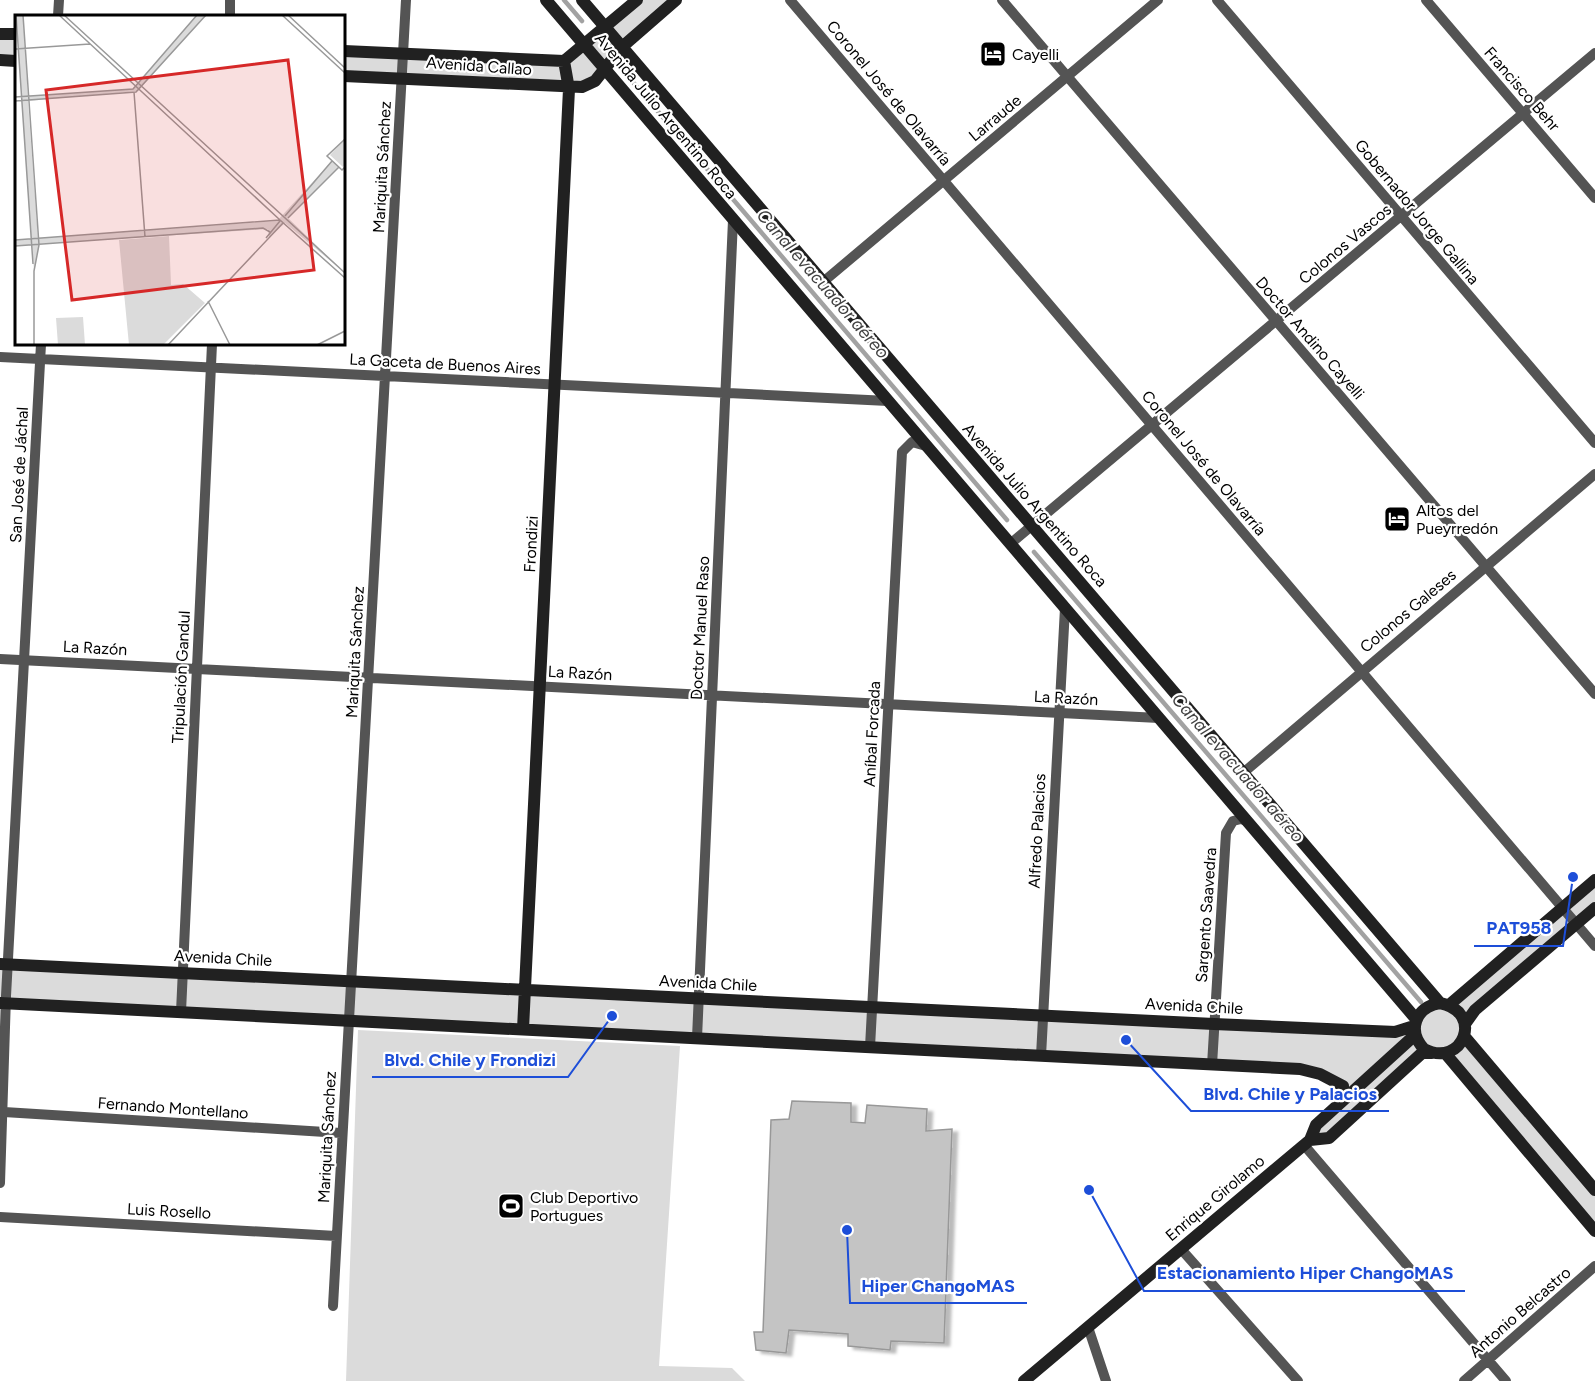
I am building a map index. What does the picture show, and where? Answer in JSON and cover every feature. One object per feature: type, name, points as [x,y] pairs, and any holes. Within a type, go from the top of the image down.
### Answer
[{"type":"main road","name":"Avenida Julio Argentino Roca","points":[[546,0],[1247,821],[1415,1027],[1419,1043],[1432,1053]]},
{"type":"main road","name":"Avenida Julio Argentino Roca","points":[[582,0],[1243,773],[1444,1004],[1460,1012],[1465,1030],[1595,1190]]},
{"type":"main road","points":[[564,61],[637,0]]},
{"type":"main road","name":"Avenida Callao","points":[[345,76],[582,87],[595,81],[603,68],[622,47],[676,0]]},
{"type":"main road","points":[[0,33],[15,34]]},
{"type":"main road","name":"Avenida Callao","points":[[345,51],[564,61]]},
{"type":"main road","points":[[0,60],[15,61]]},
{"type":"main road","name":"Frondizi","points":[[523,1029],[569,88],[564,61]]},
{"type":"main road","points":[[1307,1143],[1316,1125],[1415,1027],[1425,1008],[1444,1004],[1595,880]]},
{"type":"main road","points":[[1432,1053],[1445,1053],[1460,1044],[1475,1010],[1595,908]]},
{"type":"main road","name":"Avenida Chile","points":[[4,964],[1214,1024],[1395,1032],[1415,1027]]},
{"type":"main road","points":[[3,1004],[349,1019],[1300,1070],[1320,1074],[1343,1086],[1342,1101]]},
{"type":"main road","name":"Enrique Girolamo","points":[[1024,1381],[1307,1143],[1329,1138],[1422,1053],[1432,1053]]},
{"type":"main road","points":[[1445,1053],[1595,1231]]},
{"type":"street","points":[[58,15],[59,0]]},
{"type":"street","name":"Mariquita Sánchez","points":[[333,1306],[406,0]]},
{"type":"street","name":"Coronel José de Olavarría","points":[[790,0],[1595,946]]},
{"type":"street","name":"Doctor Andino Cayelli","points":[[1002,0],[1595,694]]},
{"type":"street","name":"Larraude","points":[[823,282],[1158,0]]},
{"type":"street","name":"Gobernador Jorge Gallina","points":[[1217,0],[1595,443]]},
{"type":"street","name":"Francisco Behr","points":[[1426,0],[1595,198]]},
{"type":"street","name":"Colonos Vascos","points":[[1010,544],[1595,53]]},
{"type":"street","name":"Doctor Manuel Raso","points":[[697,1038],[733,220]]},
{"type":"street","name":"San José de Jáchal","points":[[0,1183],[4,1112],[4,964],[24,660],[41,345]]},
{"type":"street","name":"Tripulación Gandul","points":[[181,1012],[212,345]]},
{"type":"street","name":"La Gaceta de Buenos Aires","points":[[0,357],[888,401]]},
{"type":"street","name":"Aníbal Forcada","points":[[870,1047],[902,452],[912,442],[926,446]]},
{"type":"street","name":"Colonos Galeses","points":[[1243,773],[1595,474]]},
{"type":"street","name":"Alfredo Palacios","points":[[1041,1056],[1065,608]]},
{"type":"street","name":"La Razón","points":[[0,659],[1159,718]]},
{"type":"street","name":"Sargento Saavedra","points":[[1212,1065],[1226,832],[1233,821],[1241,819],[1247,821]]},
{"type":"street","name":"Fernando Montellano","points":[[4,1112],[341,1133]]},
{"type":"street","points":[[1307,1143],[1506,1381]]},
{"type":"street","name":"Luis Rosello","points":[[0,1216],[336,1236]]},
{"type":"street","points":[[1181,1249],[1298,1381]]},
{"type":"street","name":"Antonio Belcastro","points":[[1464,1381],[1595,1266]]},
{"type":"street","points":[[1088,1327],[1106,1381]]},
{"type":"shaded area","points":[[637,0],[676,0],[582,87],[345,76],[345,51],[564,61]]},
{"type":"shaded area","points":[[0,34],[15,34],[15,61],[0,60]]},
{"type":"shaded area","points":[[1595,880],[1595,908],[1475,1010],[1464,1036],[1595,1190],[1595,1231],[1445,1053],[1432,1053],[1329,1138],[1310,1140],[1344,1094],[1320,1074],[0,1003],[0,964],[1214,1024],[1414,1026],[1420,1013],[1450,1005]]},
{"type":"shaded area","name":"Club Deportivo Portugues","points":[[358,1030],[680,1046],[659,1366],[732,1368],[745,1381],[346,1381]]},
{"type":"building","points":[[792,1101],[851,1103],[851,1122],[865,1123],[867,1105],[927,1109],[926,1131],[952,1129],[944,1343],[891,1341],[890,1350],[848,1346],[848,1334],[789,1330],[786,1353],[756,1350],[754,1332],[763,1332],[771,1120],[789,1119]]},
{"type":"waterway","name":"Canal evacuador aéreo","points":[[564,0],[582,21]]},
{"type":"waterway","name":"Canal evacuador aéreo","points":[[620,67],[1007,520]]},
{"type":"waterway","name":"Canal evacuador aéreo","points":[[1034,552],[1421,1002]]},
{"type":"place","name":"Cayelli","points":[[993,54]]},
{"type":"place","name":"Altos del Pueyrredón","points":[[1397,519]]},
{"type":"place","name":"PAT958","points":[[1573,877]]},
{"type":"place","name":"Blvd. Chile y Frondizi","points":[[612,1016]]},
{"type":"place","name":"Blvd. Chile y Palacios","points":[[1126,1040]]},
{"type":"place","name":"Estacionamiento Hiper ChangoMAS","points":[[1089,1190]]},
{"type":"place","name":"Club Deportivo Portugues","points":[[511,1206]]},
{"type":"place","name":"Hiper ChangoMAS","points":[[847,1230]]}]
